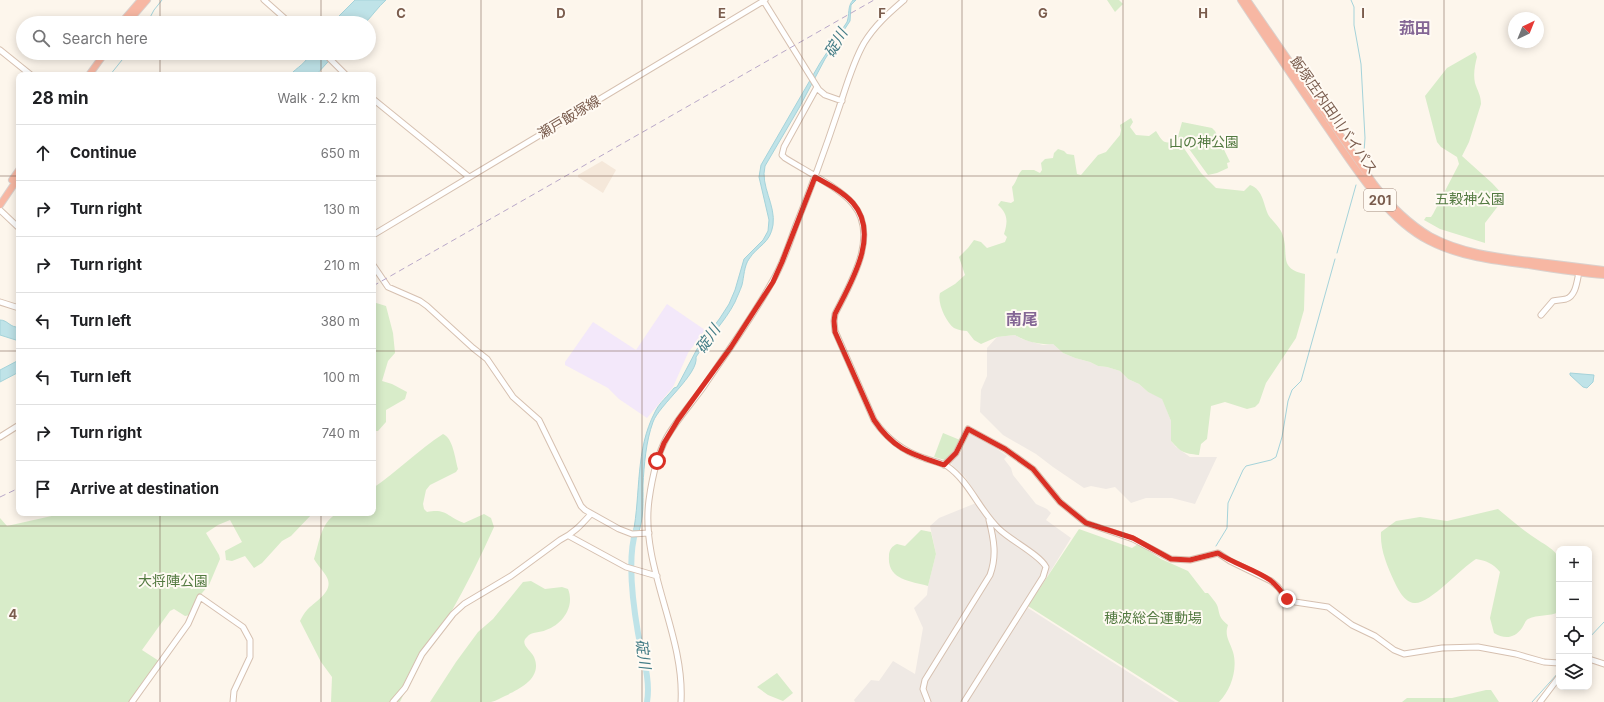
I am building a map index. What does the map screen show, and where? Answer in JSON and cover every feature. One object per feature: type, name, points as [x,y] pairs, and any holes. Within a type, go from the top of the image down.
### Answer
[{"type":"highway","points":[[127,16],[141,0]]},
{"type":"highway","points":[[133,16],[147,0]]},
{"type":"highway","name":"飯塚庄内田川バイパス","points":[[1241,0],[1305,96],[1365,180],[1385,207],[1402,223],[1428,241],[1461,254],[1499,261],[1604,275]]},
{"type":"highway","name":"飯塚庄内田川バイパス","points":[[1247,0],[1374,184],[1390,204],[1414,226],[1435,238],[1471,251],[1513,259],[1604,270]]},
{"type":"highway","points":[[86,72],[95,60]]},
{"type":"highway","points":[[91,72],[100,60]]},
{"type":"highway","points":[[0,197],[16,174]]},
{"type":"highway","points":[[0,205],[16,181]]},
{"type":"street","points":[[264,0],[282,16]]},
{"type":"street","points":[[764,0],[821,93],[842,101]]},
{"type":"street","name":"瀬戸飯塚線","points":[[376,233],[764,0]]},
{"type":"street","points":[[682,702],[680,670],[657,576],[649,533],[648,516],[655,467],[664,443],[678,420],[731,347],[773,282],[815,177],[863,44],[882,19],[904,0]]},
{"type":"street","points":[[0,50],[27,72]]},
{"type":"street","points":[[331,60],[343,72]]},
{"type":"street","points":[[815,85],[784,147],[782,155],[849,199],[856,208],[862,221],[863,242],[858,266],[835,314],[834,321],[838,339],[874,420],[890,440],[908,452],[944,465],[963,480],[989,519],[1004,534],[1040,559],[1046,567],[1045,572],[964,702]]},
{"type":"street","points":[[376,101],[469,177]]},
{"type":"street","points":[[0,210],[16,225]]},
{"type":"street","points":[[376,269],[388,287],[420,301],[427,306],[487,359],[513,398],[539,420],[581,506],[585,510],[619,529],[632,534],[649,533]]},
{"type":"street","points":[[1541,315],[1553,301],[1571,297],[1575,289],[1579,272]]},
{"type":"street","points":[[0,302],[16,307]]},
{"type":"street","points":[[0,437],[16,427]]},
{"type":"street","points":[[944,465],[956,453],[968,429],[1005,449],[1033,469],[1060,502],[1086,523],[1133,538],[1171,559],[1190,560],[1218,553],[1230,561],[1271,581],[1278,587],[1287,599],[1294,602],[1328,607],[1352,626],[1374,636],[1394,650],[1404,654],[1442,648],[1478,647],[1516,654],[1544,662],[1556,663]]},
{"type":"street","points":[[393,702],[405,688],[422,654],[453,614],[464,604],[511,576],[560,540],[569,536],[591,514]]},
{"type":"street","points":[[928,702],[923,689],[925,680],[975,601],[992,569],[995,552],[989,519]]},
{"type":"street","points":[[569,536],[626,567],[657,576]]},
{"type":"street","points":[[132,702],[188,624],[200,597],[243,627],[250,640],[250,657],[234,691],[233,702]]},
{"type":"street","points":[[1592,660],[1604,664]]},
{"type":"street","points":[[1540,702],[1556,681]]},
{"type":"shaded area","points":[[602,161],[616,170],[603,193],[578,177],[578,175]]},
{"type":"shaded area","points":[[667,304],[705,330],[688,353],[673,387],[647,418],[619,399],[608,388],[565,365],[565,362],[593,322],[636,350]]},
{"type":"shaded area","points":[[1015,335],[1022,339],[1043,345],[1053,344],[1063,353],[1075,358],[1098,366],[1120,371],[1128,379],[1139,384],[1148,392],[1162,398],[1171,421],[1171,441],[1176,447],[1190,457],[1217,457],[1195,504],[1172,498],[1146,498],[1131,503],[1115,487],[1106,489],[1091,486],[1084,488],[1036,454],[1003,435],[980,412],[981,390],[987,376],[987,348],[997,337]]},
{"type":"shaded area","points":[[970,433],[990,444],[1007,456],[1004,459],[1011,468],[1013,475],[1036,504],[1047,509],[1051,513],[1046,520],[1071,538],[1028,608],[1175,702],[855,702],[854,700],[871,680],[879,681],[893,661],[915,674],[923,628],[914,608],[927,595],[936,554],[930,526],[939,518],[981,501],[965,477],[950,463],[962,451],[967,435]]},
{"type":"green space","points":[[1107,0],[1119,0],[1123,4],[1115,12]]},
{"type":"green space","name":"五穀神公園","points":[[1475,52],[1477,57],[1474,70],[1474,80],[1480,95],[1481,104],[1469,142],[1462,156],[1505,197],[1485,223],[1485,243],[1440,229],[1424,220],[1426,217],[1431,217],[1433,214],[1459,164],[1457,157],[1441,147],[1437,142],[1425,96],[1447,68]]},
{"type":"green space","points":[[1131,118],[1133,122],[1130,127],[1136,135],[1149,136],[1156,131],[1165,142],[1176,142],[1181,144],[1201,173],[1216,188],[1244,191],[1250,185],[1255,187],[1261,194],[1269,216],[1282,233],[1288,265],[1297,272],[1305,274],[1304,310],[1296,338],[1266,383],[1259,403],[1255,407],[1247,409],[1225,402],[1211,406],[1207,439],[1201,444],[1199,455],[1183,452],[1171,441],[1171,421],[1162,399],[1148,392],[1139,384],[1128,379],[1120,371],[1098,366],[1075,358],[1063,353],[1053,344],[1043,344],[1024,340],[1015,335],[997,337],[981,344],[974,340],[967,331],[954,328],[948,321],[941,307],[939,297],[940,293],[955,284],[965,275],[959,257],[974,240],[981,242],[987,248],[1005,242],[1007,237],[1004,234],[1006,218],[1004,212],[998,205],[1001,201],[1011,203],[1014,201],[1012,187],[1022,170],[1034,170],[1040,173],[1042,170],[1041,163],[1045,159],[1053,158],[1054,153],[1058,149],[1067,154],[1074,155],[1077,174],[1081,175],[1098,155],[1106,152],[1120,135],[1120,125]]},
{"type":"green space","name":"山の神公園","points":[[1182,122],[1212,128],[1215,131],[1230,162],[1227,163],[1228,168],[1208,175],[1184,142],[1182,140],[1177,140]]},
{"type":"green space","points":[[376,303],[386,306],[393,333],[395,353],[388,361],[382,381],[392,384],[407,392],[405,399],[386,410],[386,422],[378,431],[376,431]]},
{"type":"green space","points":[[943,433],[960,440],[955,449],[945,460],[934,457]]},
{"type":"green space","points":[[443,434],[446,436],[455,454],[458,469],[456,472],[430,485],[426,490],[423,504],[424,509],[427,512],[443,512],[464,523],[484,514],[491,518],[494,527],[462,593],[417,668],[400,702],[331,702],[332,677],[321,662],[300,621],[306,611],[322,597],[329,585],[326,576],[314,559],[321,533],[332,516],[376,516],[376,486]]},
{"type":"green space","points":[[1498,509],[1533,537],[1555,552],[1556,613],[1528,619],[1519,632],[1509,637],[1494,633],[1490,618],[1500,572],[1495,566],[1476,559],[1428,598],[1414,603],[1404,598],[1399,591],[1387,563],[1383,551],[1381,532],[1396,521],[1420,517],[1447,521]]},
{"type":"green space","name":"大将陣公園","points":[[52,516],[310,516],[291,536],[282,541],[262,563],[254,568],[245,556],[232,561],[226,560],[225,551],[242,542],[230,520],[218,525],[206,533],[220,559],[209,585],[196,600],[190,615],[185,616],[174,609],[170,611],[142,650],[159,661],[130,702],[0,702],[0,518],[7,526]]},
{"type":"green space","name":"穂波総合運動場","points":[[1079,529],[1132,548],[1138,544],[1161,559],[1188,571],[1205,593],[1208,593],[1215,602],[1223,621],[1228,625],[1227,636],[1233,652],[1235,665],[1227,692],[1219,702],[1179,702],[1028,606]]},
{"type":"green space","points":[[921,530],[931,532],[936,554],[928,586],[901,578],[896,575],[889,564],[889,554],[892,547],[897,544],[905,546]]},
{"type":"green space","points":[[531,581],[545,589],[562,587],[568,589],[570,595],[569,608],[562,619],[544,631],[529,635],[524,642],[526,647],[533,654],[536,664],[533,677],[517,690],[491,702],[430,702],[478,632],[493,619],[523,582]]},
{"type":"green space","points":[[777,673],[793,693],[783,701],[768,695],[757,687]]},
{"type":"green space","points":[[1491,690],[1499,702],[1402,702],[1407,698],[1452,698]]},
{"type":"water","points":[[355,0],[386,0],[371,16],[339,16]]},
{"type":"water","points":[[853,0],[856,0],[851,5],[850,21],[825,59],[799,108],[765,166],[764,173],[766,188],[773,218],[773,225],[769,236],[752,254],[747,262],[742,285],[731,309],[696,357],[695,364],[685,381],[663,407],[653,422],[647,445],[645,461],[643,510],[641,522],[638,534],[633,534],[641,456],[649,426],[657,409],[674,388],[677,387],[697,349],[729,304],[735,290],[744,259],[763,240],[768,231],[769,220],[759,177],[761,165],[820,63],[847,22],[850,5]]},
{"type":"water","points":[[306,60],[330,60],[319,72],[294,72]]},
{"type":"water","points":[[0,320],[3,320],[16,327],[16,340],[0,335]]},
{"type":"water","points":[[16,362],[16,374],[0,382],[0,370]]},
{"type":"water","points":[[1570,373],[1594,375],[1593,382],[1587,388],[1583,387],[1570,375]]},
{"type":"waterway","points":[[151,16],[162,0]]},
{"type":"waterway","points":[[1351,0],[1354,7],[1354,25],[1361,64],[1365,138],[1364,152]]},
{"type":"waterway","points":[[112,72],[122,60]]},
{"type":"waterway","points":[[1337,253],[1356,185]]},
{"type":"waterway","points":[[1216,546],[1227,528],[1228,503],[1243,470],[1246,466],[1271,460],[1276,457],[1282,437],[1288,401],[1292,390],[1301,381],[1335,259]]},
{"type":"waterway","name":"碇川","points":[[636,530],[633,541],[631,567],[636,621],[646,667],[648,685],[647,702]]},
{"type":"waterway","points":[[1592,635],[1604,622]]},
{"type":"waterway","points":[[1532,702],[1556,675]]},
{"type":"railway","points":[[376,284],[874,0]]},
{"type":"railway","points":[[0,497],[16,489]]},
{"type":"district","name":"菰田","points":[[1415,28]]},
{"type":"district","name":"南尾","points":[[1022,319]]},
{"type":"route","points":[[657,461],[668,435],[731,347],[773,282],[815,177],[849,199],[860,214],[864,228],[861,257],[854,276],[835,314],[835,332],[874,420],[892,441],[908,452],[944,465],[956,453],[968,429],[1005,449],[1033,469],[1060,502],[1086,523],[1133,538],[1171,559],[1190,560],[1218,553],[1239,566],[1271,581],[1278,587],[1287,599]]}]
